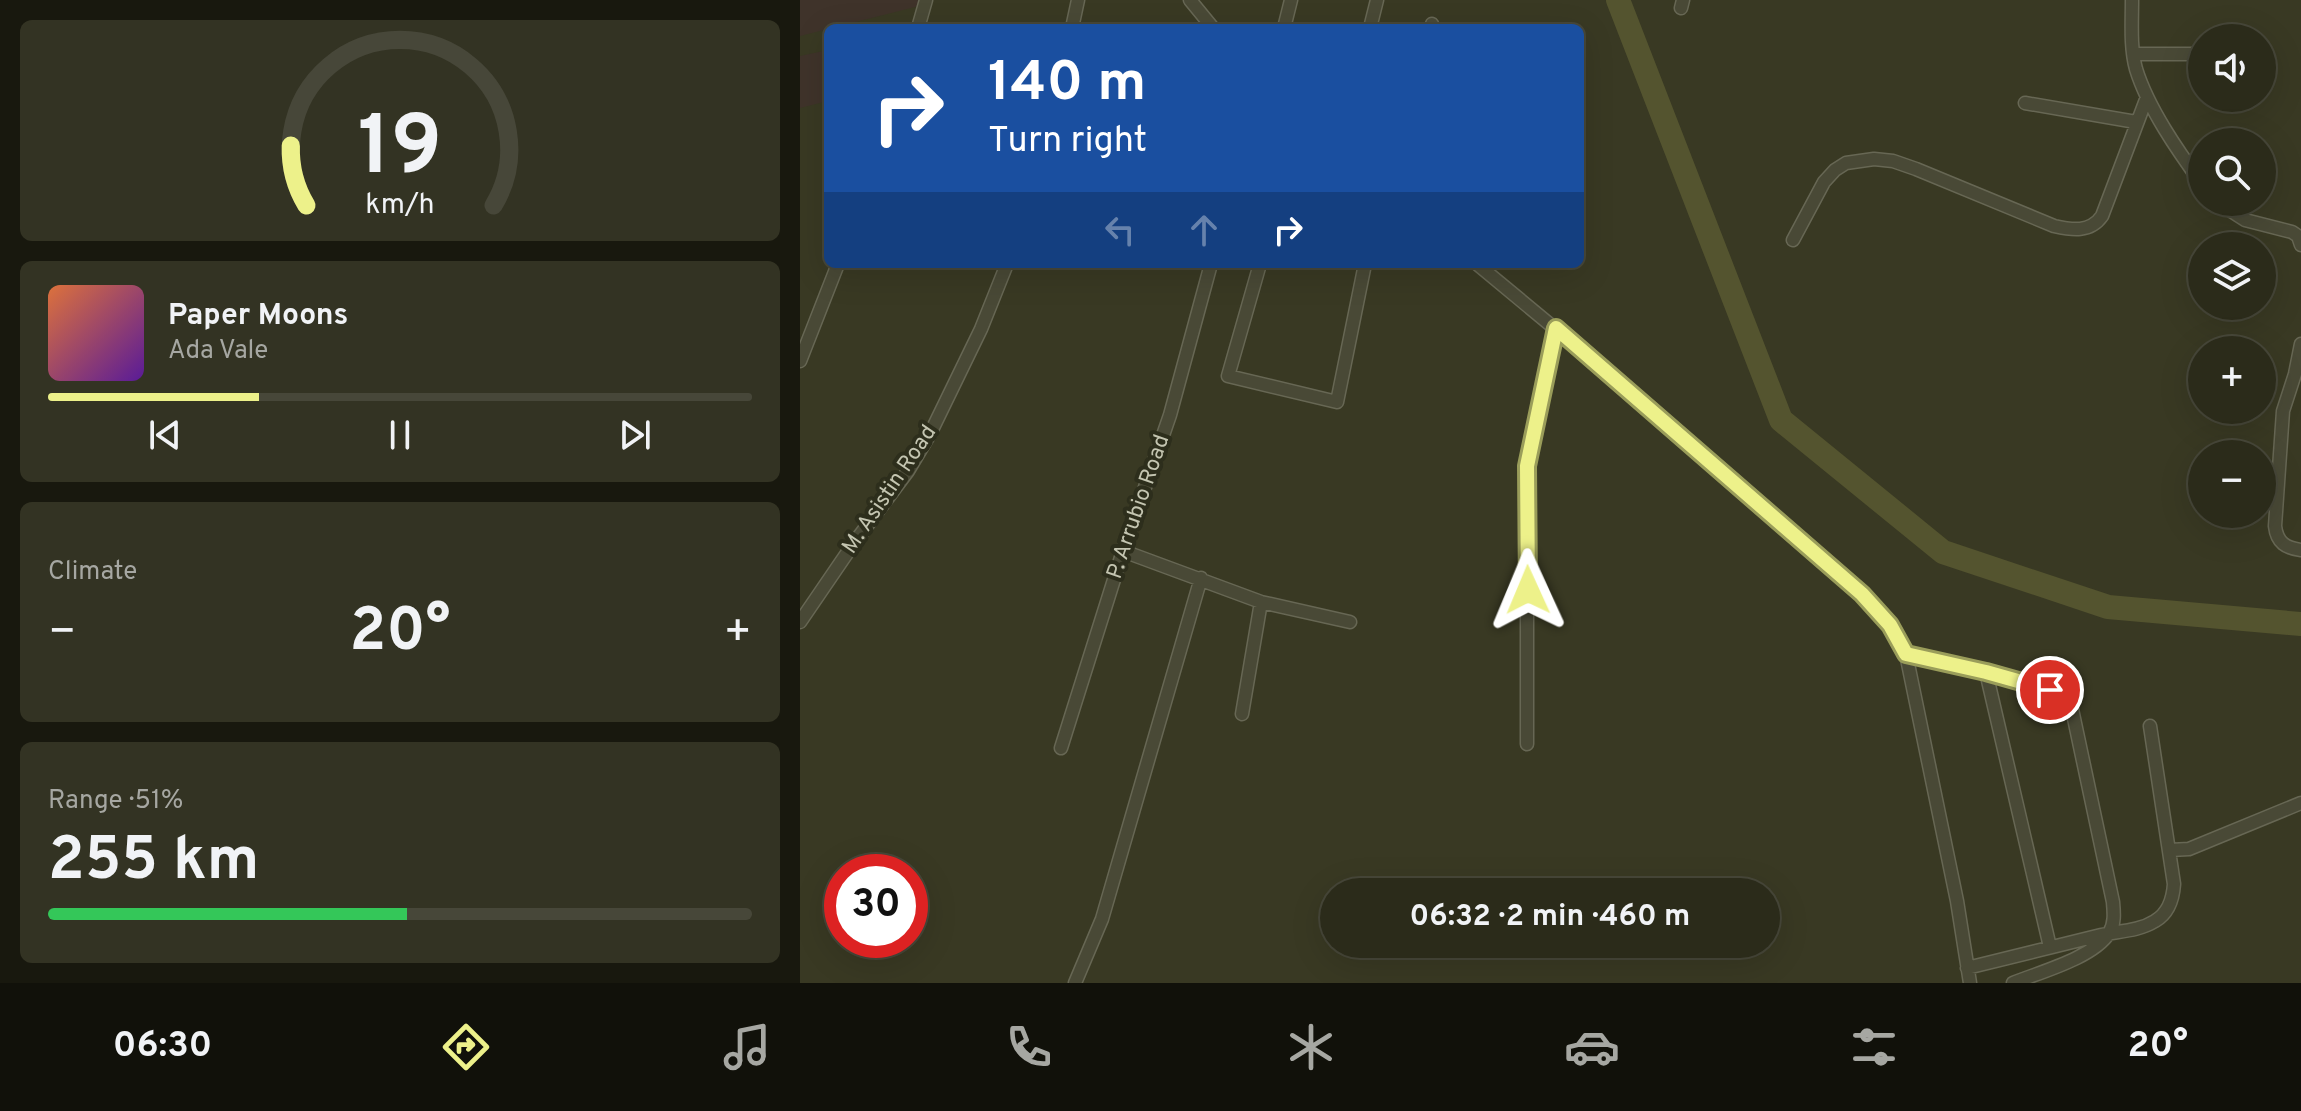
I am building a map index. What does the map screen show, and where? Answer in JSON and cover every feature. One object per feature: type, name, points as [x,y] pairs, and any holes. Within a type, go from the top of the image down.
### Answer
[{"type":"street","points":[[919,24],[926,0]]},
{"type":"street","points":[[1073,24],[1078,0]]},
{"type":"street","points":[[1190,0],[1210,24]]},
{"type":"street","points":[[1285,24],[1291,0]]},
{"type":"street","points":[[1371,24],[1377,0]]},
{"type":"street","points":[[2132,0],[2136,69],[2147,97],[2188,162]]},
{"type":"street","points":[[2133,54],[2188,54]]},
{"type":"street","points":[[1793,240],[1824,182],[1835,170],[1846,163],[1874,159],[1893,161],[1916,169],[2042,222],[2085,229],[2096,224],[2102,216],[2147,97]]},
{"type":"street","points":[[2025,103],[2136,122]]},
{"type":"street","points":[[2239,216],[2292,232],[2300,239]]},
{"type":"street","points":[[800,361],[836,268]]},
{"type":"street","name":"M. Asistin Road","points":[[800,622],[908,471],[930,434],[981,329],[1005,268]]},
{"type":"street","name":"P. Arrubio Road","points":[[1061,748],[1170,415],[1210,268]]},
{"type":"street","points":[[1259,268],[1228,376],[1337,402],[1364,268]]},
{"type":"street","points":[[1482,268],[1556,328],[1862,594],[1890,625],[1906,654],[1957,901],[1970,983]]},
{"type":"street","points":[[1527,744],[1527,466],[1556,328]]},
{"type":"street","points":[[2301,344],[2283,411],[2275,526],[2284,545],[2301,550]]},
{"type":"street","points":[[1123,551],[1261,602],[1350,622]]},
{"type":"street","points":[[1075,983],[1102,919],[1201,578]]},
{"type":"street","points":[[1242,714],[1261,602]]},
{"type":"street","points":[[1906,654],[2050,690],[2067,701],[2072,709],[2113,902],[2113,923],[2102,941],[2082,954],[2013,983]]},
{"type":"street","points":[[1986,672],[2050,947]]},
{"type":"street","points":[[1967,968],[2143,927],[2166,913],[2174,884],[2150,726]]},
{"type":"street","points":[[2170,850],[2189,849],[2301,803]]},
{"type":"shaded area","points":[[800,0],[921,0],[919,6],[848,24],[824,24],[824,30],[800,36]]},
{"type":"shaded area","points":[[824,51],[824,102],[800,108],[800,56]]},
{"type":"waterway","points":[[1618,0],[1781,420],[1943,552],[2108,607],[2301,624]]},
{"type":"route","points":[[1528,590],[1527,466],[1556,328],[1862,594],[1890,625],[1906,654],[2050,690]]}]
